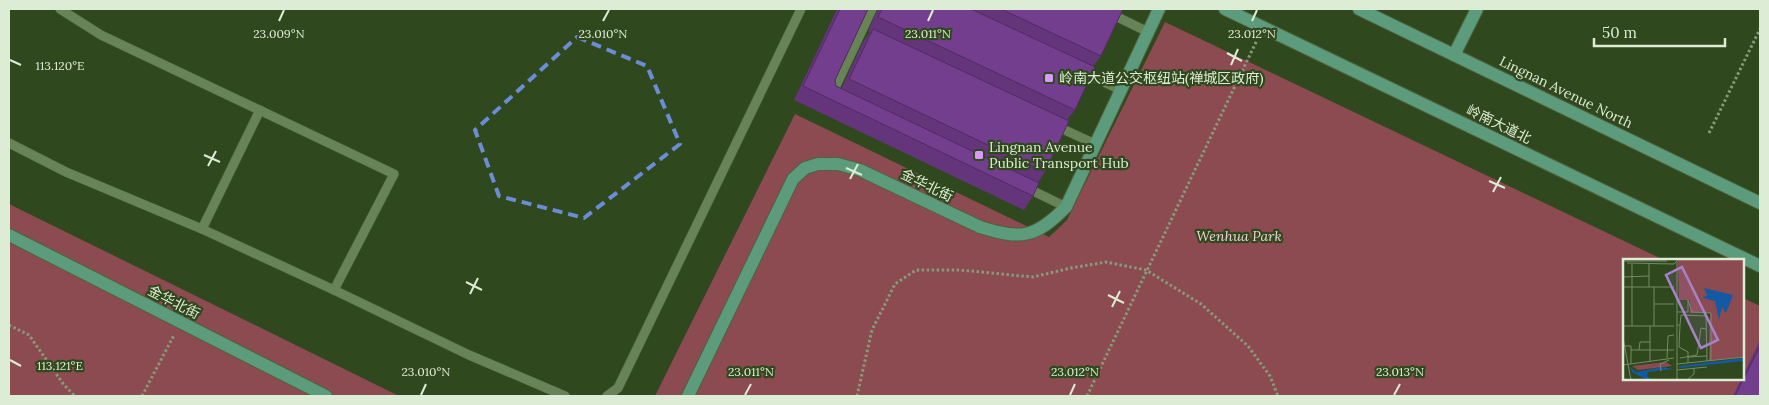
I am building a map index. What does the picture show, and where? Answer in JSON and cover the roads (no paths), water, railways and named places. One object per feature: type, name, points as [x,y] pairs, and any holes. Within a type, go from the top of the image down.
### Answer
[{"type":"street","name":"金华北街","points":[[688,396],[793,179],[805,168],[818,164],[838,164],[860,170],[980,227],[1017,236],[1032,232],[1049,224],[1066,207],[1159,9]]},
{"type":"street","name":"岭南大道北","points":[[1225,9],[1760,266]]},
{"type":"street","name":"Lingnan Avenue North","points":[[1359,9],[1760,203]]},
{"type":"street","points":[[1454,55],[1477,9]]},
{"type":"street","name":"金华北街","points":[[9,235],[326,396]]},
{"type":"lane","points":[[60,9],[101,35],[394,174],[334,290]]},
{"type":"lane","points":[[607,396],[618,388],[801,9]]},
{"type":"lane","points":[[840,100],[831,96],[865,36],[872,9]]},
{"type":"lane","points":[[1101,9],[1148,32]]},
{"type":"lane","points":[[1068,65],[1121,90]]},
{"type":"lane","points":[[202,229],[260,110]]},
{"type":"lane","points":[[1042,120],[1095,144]]},
{"type":"lane","points":[[9,143],[66,172],[202,229],[334,290],[469,356],[565,396]]},
{"type":"lane","points":[[1020,185],[1066,207]]},
{"type":"place","name":"岭南大道公交枢纽站(禅城区政府)","points":[[1049,78]]},
{"type":"place","name":"Lingnan Avenue Public Transport Hub","points":[[979,155]]},
{"type":"park label","name":"Wenhua Park","points":[[1239,236]]}]
